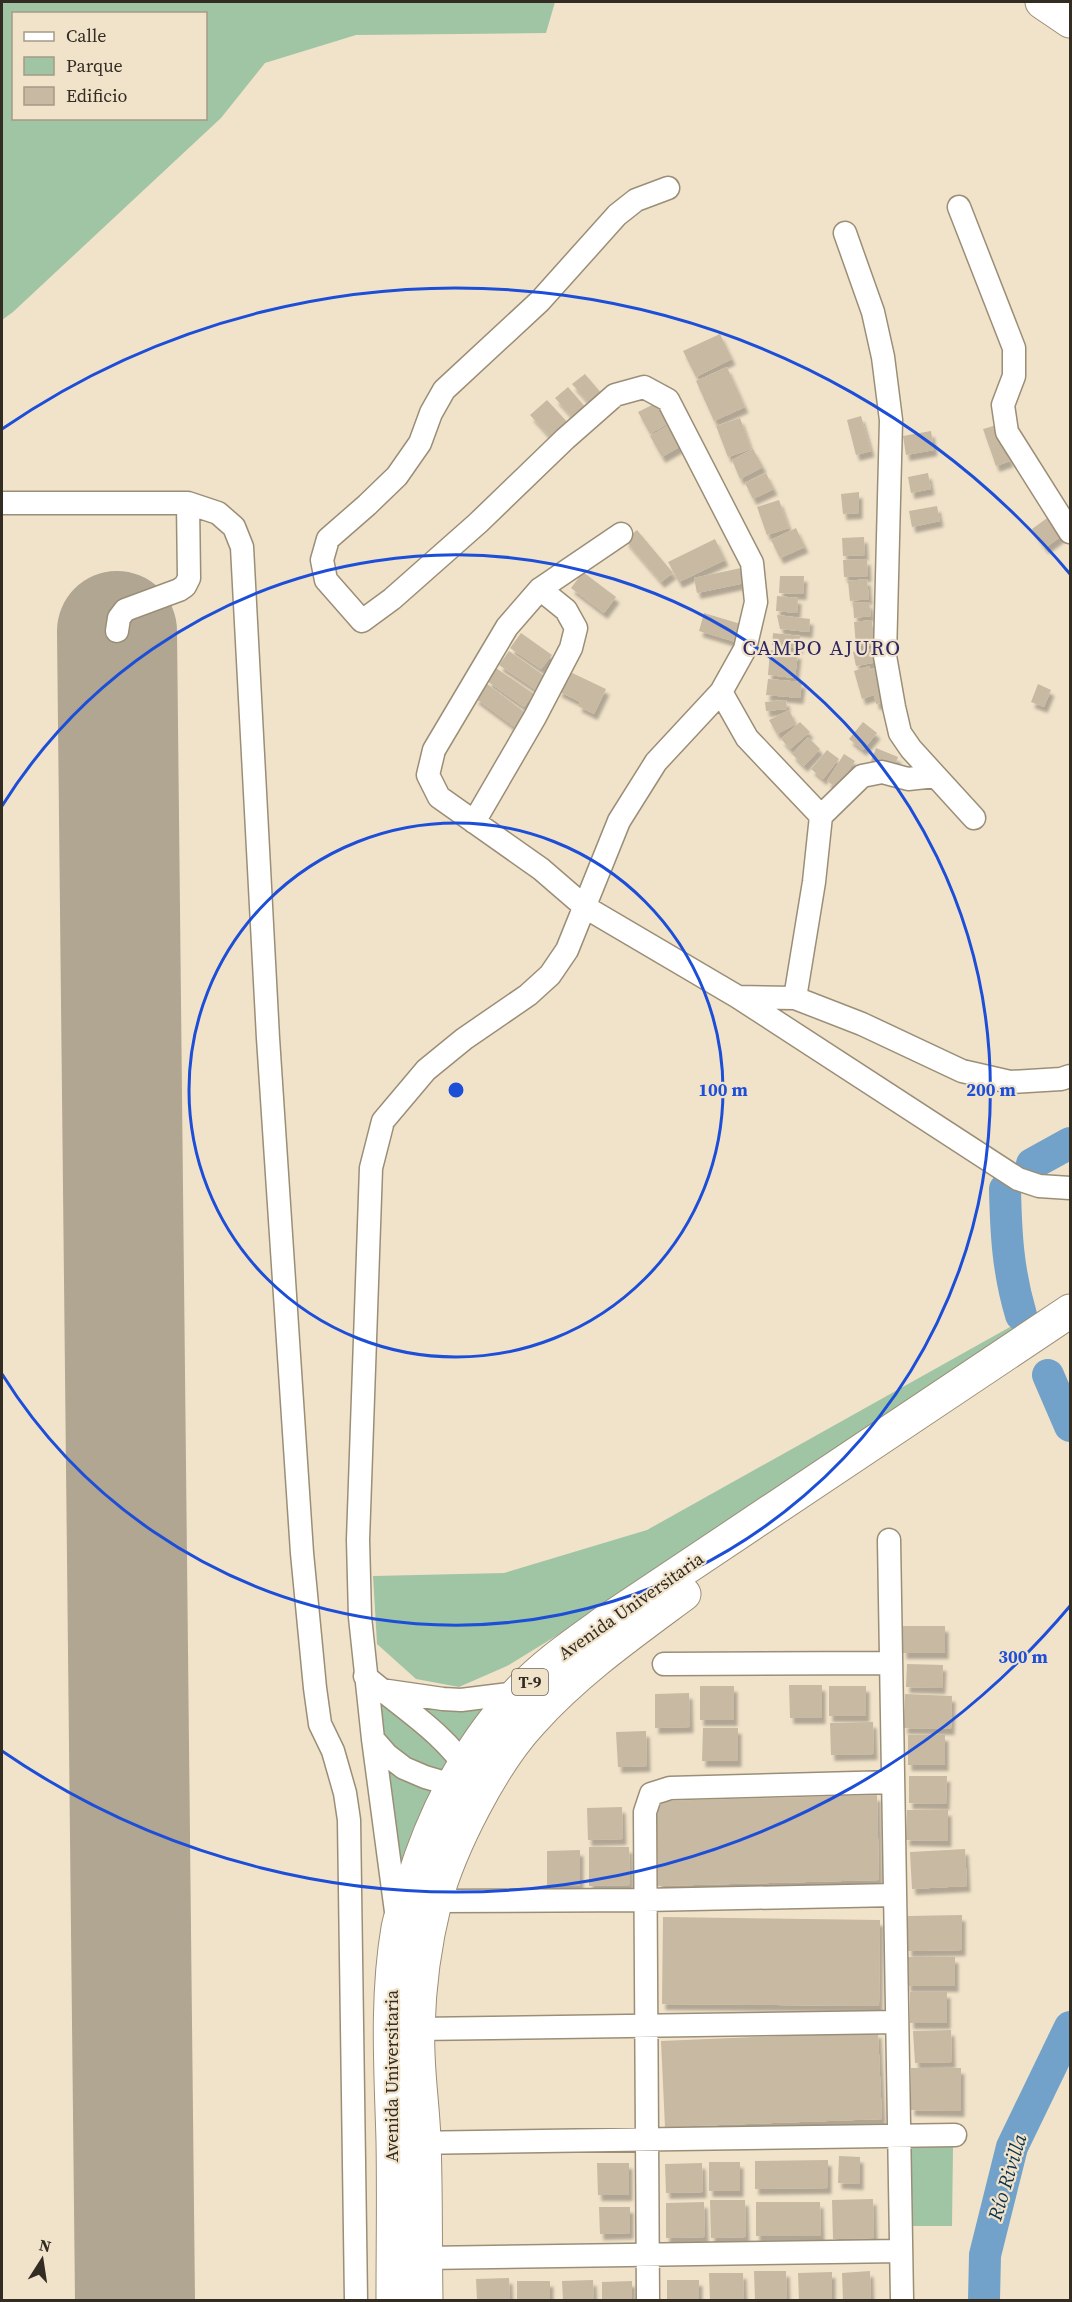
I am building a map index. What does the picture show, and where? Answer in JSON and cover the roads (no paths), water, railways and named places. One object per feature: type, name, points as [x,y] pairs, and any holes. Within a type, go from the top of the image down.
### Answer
[{"type":"highway","points":[[1042,2],[1071,21]]},
{"type":"highway","name":"Avenida Universitaria","points":[[426,2301],[425,2258],[409,2143],[389,2052],[390,1989],[399,1926],[423,1850],[466,1781],[489,1727],[517,1693],[552,1661],[608,1620],[1071,1311]]},
{"type":"highway","name":"Avenida Universitaria","points":[[393,2301],[424,1966],[435,1901],[461,1833],[466,1781],[529,1724],[567,1684],[690,1589],[1071,1334]]},
{"type":"street","points":[[399,1926],[373,1739],[373,1683],[360,1617],[358,1540],[371,1168],[383,1121],[426,1070],[464,1039],[528,995],[550,975],[567,950],[619,821],[656,762],[721,692],[745,649],[756,602],[752,563],[668,400],[644,387],[615,395],[478,523],[392,599],[362,621],[326,580],[322,560],[328,539],[367,506],[397,476],[420,443],[431,413],[444,390],[540,301],[617,215],[636,200],[668,188]]},
{"type":"street","points":[[959,207],[1014,348],[1014,376],[1003,405],[1007,432],[1071,532]]},
{"type":"street","points":[[845,233],[873,312],[883,357],[891,420],[885,656],[900,733],[921,761],[974,818]]},
{"type":"street","points":[[2,503],[188,503],[218,513],[234,527],[242,547],[268,1027],[303,1565],[320,1724],[333,1751],[345,1792],[349,1821],[356,2301]]},
{"type":"street","points":[[117,631],[119,618],[125,610],[185,586],[189,578],[188,503]]},
{"type":"street","points":[[621,534],[540,589],[507,627],[434,750],[428,775],[439,797],[541,869],[585,907],[738,997],[1018,1179],[1039,1186],[1071,1188]]},
{"type":"street","points":[[474,822],[535,717],[571,648],[576,628],[566,610],[540,589]]},
{"type":"street","points":[[721,692],[747,738],[821,816]]},
{"type":"street","points":[[795,998],[814,882],[821,816],[862,776],[882,772],[908,779],[935,776]]},
{"type":"street","points":[[738,997],[795,998],[862,1024],[962,1071],[1010,1082],[1061,1079],[1071,1076]]},
{"type":"street","points":[[889,1540],[902,2301]]},
{"type":"street","points":[[664,1664],[891,1663]]},
{"type":"street","points":[[373,1683],[443,1700],[517,1693]]},
{"type":"street","points":[[373,1683],[430,1726],[466,1781]]},
{"type":"street","points":[[373,1739],[387,1755],[404,1768],[425,1777],[466,1781]]},
{"type":"street","points":[[648,2301],[645,1812],[651,1794],[670,1788],[893,1782]]},
{"type":"street","points":[[435,1901],[895,1895]]},
{"type":"street","points":[[418,2029],[897,2022]]},
{"type":"street","points":[[409,2143],[955,2135]]},
{"type":"street","points":[[425,2258],[901,2251]]},
{"type":"waterway","name":"Río Rivilla","points":[[1032,1164],[1070,1143]]},
{"type":"waterway","name":"Río Rivilla","points":[[1005,1189],[1008,1253],[1021,1315]]},
{"type":"waterway","name":"Río Rivilla","points":[[1048,1375],[1070,1426]]},
{"type":"waterway","name":"Río Rivilla","points":[[984,2300],[985,2255],[1012,2147],[1070,2027]]},
{"type":"district","name":"CAMPO AJURO","points":[[822,648]]}]
